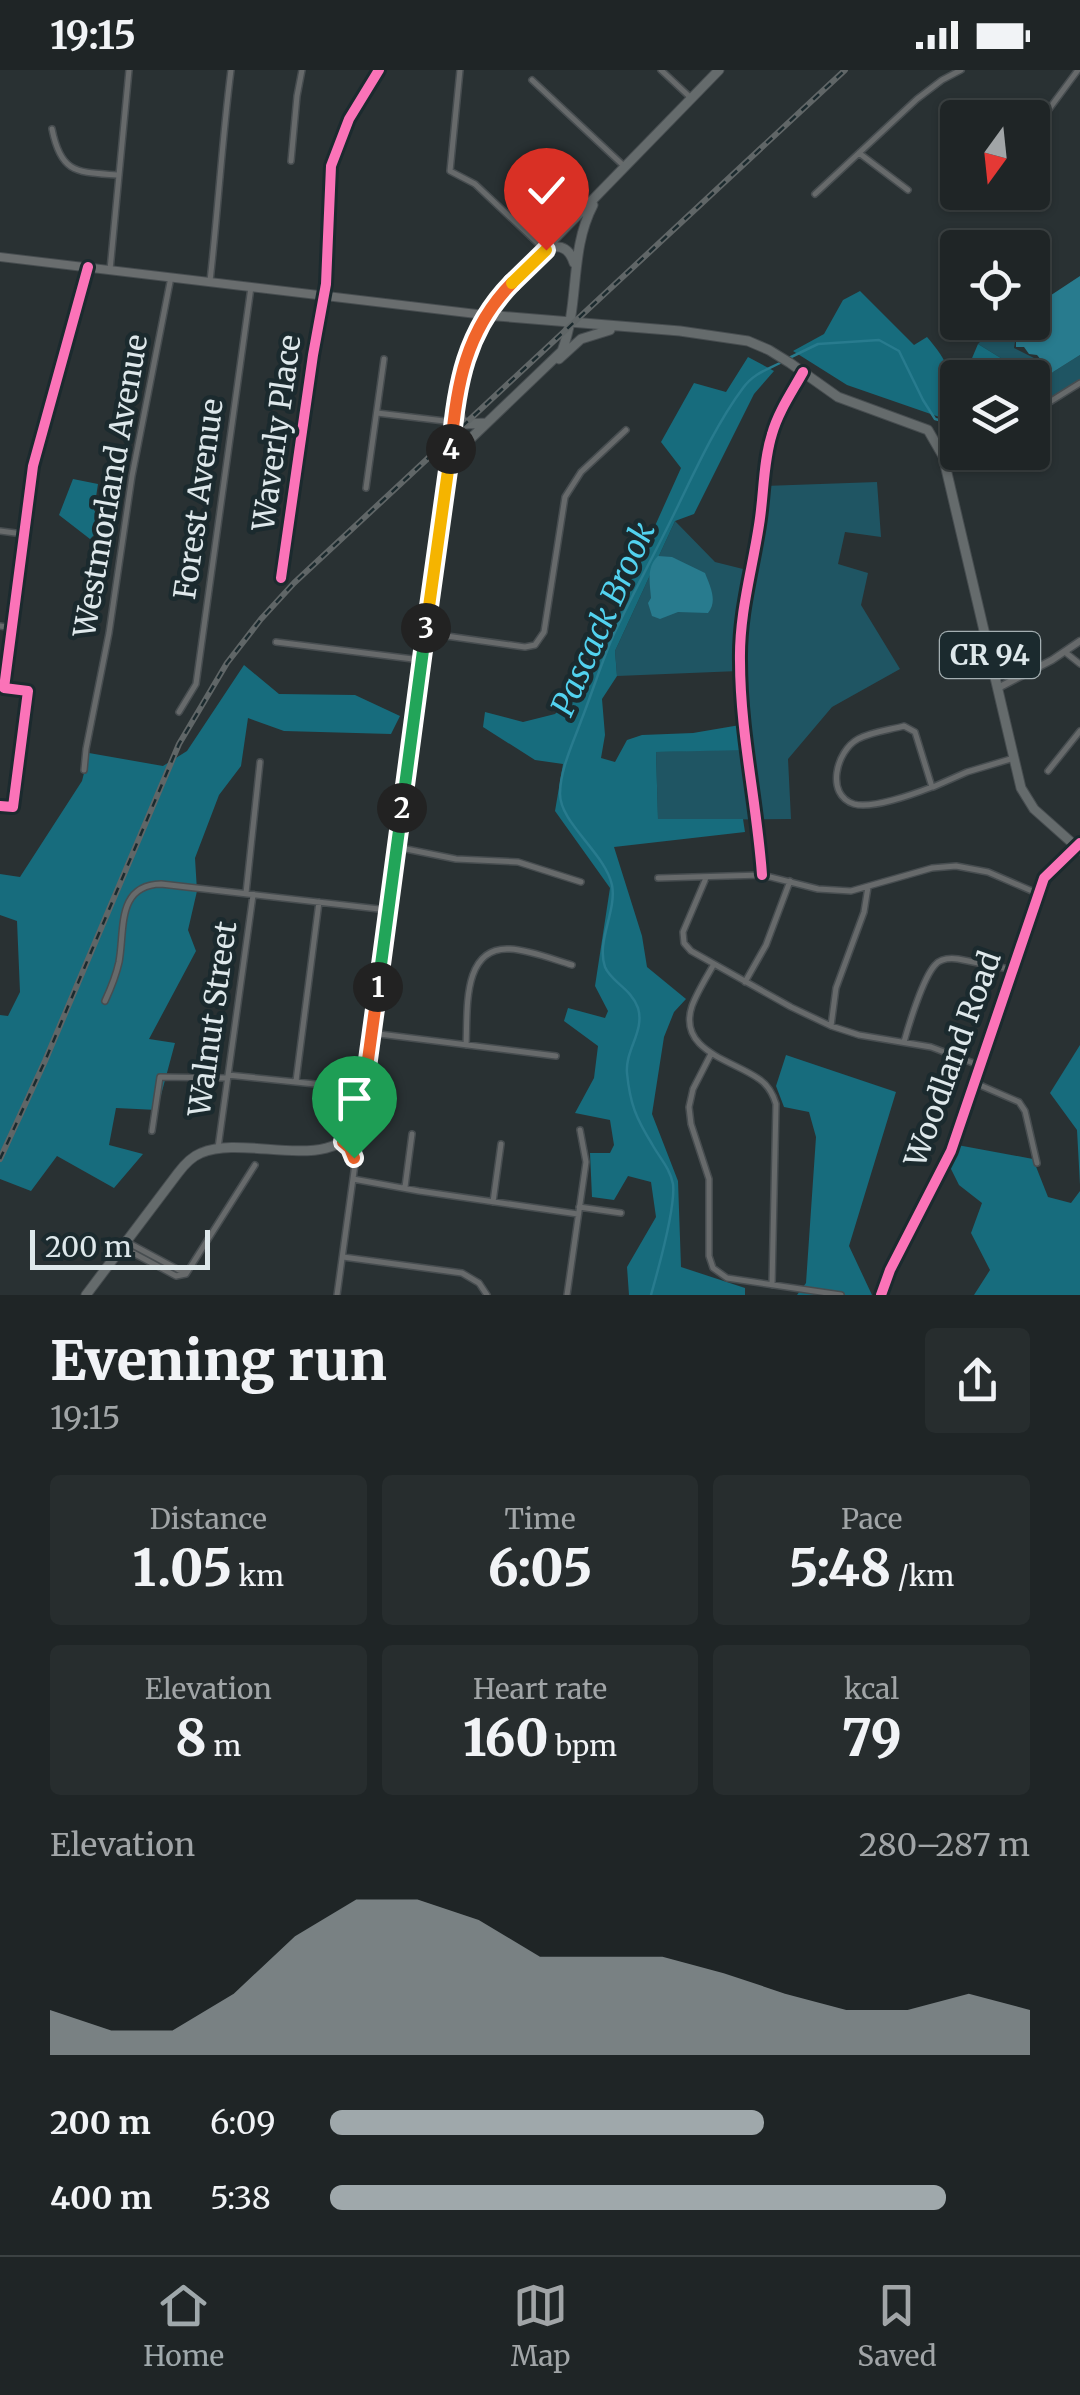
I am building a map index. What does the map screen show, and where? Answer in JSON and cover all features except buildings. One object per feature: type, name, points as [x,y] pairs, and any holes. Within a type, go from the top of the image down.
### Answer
[{"type":"main road","points":[[86,1295],[189,1160],[201,1152],[218,1148],[322,1150],[343,1142],[357,1124],[453,422],[473,339],[498,298],[719,70]]},
{"type":"main road","points":[[448,477],[458,454],[562,351],[584,225],[603,190]]},
{"type":"main road","points":[[546,250],[555,246],[570,253],[574,276]]},
{"type":"main road","points":[[0,256],[486,316],[752,342],[790,362],[838,398],[922,426],[938,444]]},
{"type":"main road","points":[[548,364],[588,336],[623,327]]},
{"type":"main road","points":[[460,385],[458,411],[465,424]]},
{"type":"main road","points":[[453,422],[488,422]]},
{"type":"main road","name":"CR 94","points":[[938,444],[1021,788],[1029,802],[1079,846]]},
{"type":"street","points":[[110,270],[129,70]]},
{"type":"street","points":[[210,282],[231,70]]},
{"type":"street","points":[[291,161],[302,70]]},
{"type":"street","name":"Waverly Place","points":[[281,578],[326,284],[331,166],[348,118],[379,70]]},
{"type":"street","points":[[460,70],[450,171],[475,184],[546,250]]},
{"type":"street","points":[[660,70],[692,98]]},
{"type":"street","points":[[815,194],[931,88],[960,70]]},
{"type":"street","points":[[1050,108],[1078,70]]},
{"type":"street","points":[[532,80],[625,167]]},
{"type":"street","points":[[52,129],[62,159],[71,168],[118,175]]},
{"type":"street","points":[[859,154],[908,190]]},
{"type":"street","points":[[0,806],[13,807],[28,691],[4,688],[32,466],[88,267]]},
{"type":"street","name":"Westmorland Avenue","points":[[84,770],[132,476],[171,277]]},
{"type":"street","name":"Forest Avenue","points":[[179,712],[196,684],[251,288]]},
{"type":"street","points":[[366,488],[384,359]]},
{"type":"street","points":[[762,874],[744,723],[741,627],[759,527],[767,453],[777,419],[803,372]]},
{"type":"street","points":[[1050,402],[1080,383]]},
{"type":"street","points":[[376,413],[453,422]]},
{"type":"street","points":[[425,632],[525,647],[539,641],[544,632],[565,497],[580,472],[626,430]]},
{"type":"street","points":[[0,531],[23,534]]},
{"type":"street","points":[[0,626],[12,628]]},
{"type":"street","points":[[998,688],[1080,640]]},
{"type":"street","points":[[276,642],[421,660]]},
{"type":"street","points":[[1065,652],[1080,664]]},
{"type":"street","points":[[932,788],[915,732],[904,726],[854,742],[841,758],[836,778],[842,795],[858,805],[932,788],[1014,758]]},
{"type":"street","points":[[1048,770],[1080,731]]},
{"type":"street","name":"Walnut Street","points":[[218,1148],[249,894],[260,762]]},
{"type":"street","name":"Woodland Road","points":[[881,1295],[950,1151],[1044,878],[1079,846]]},
{"type":"street","points":[[396,847],[456,859],[518,862],[581,882]]},
{"type":"street","points":[[658,878],[762,874],[832,891],[851,891],[932,868],[956,866],[988,872],[1039,894]]},
{"type":"street","points":[[706,878],[684,926],[683,937],[691,952],[831,1026],[931,1048],[981,1066]]},
{"type":"street","points":[[745,982],[772,930],[790,881]]},
{"type":"street","points":[[104,1001],[116,975],[126,906],[136,892],[157,884],[388,910]]},
{"type":"street","points":[[831,1026],[836,988],[864,912],[868,887]]},
{"type":"street","points":[[296,1081],[319,902]]},
{"type":"street","points":[[466,1044],[470,984],[474,969],[490,952],[507,949],[572,965]]},
{"type":"street","points":[[904,1042],[933,967],[939,962],[949,958],[1014,970]]},
{"type":"street","points":[[714,964],[694,1002],[690,1022],[699,1044],[759,1078],[770,1089],[776,1104],[772,1284]]},
{"type":"street","points":[[372,1033],[556,1056]]},
{"type":"street","points":[[712,1054],[693,1089],[689,1107],[709,1179],[710,1262],[727,1278],[840,1295]]},
{"type":"street","points":[[152,1132],[160,1078],[228,1077],[364,1089]]},
{"type":"street","points":[[975,1083],[1020,1102],[1037,1163]]},
{"type":"street","points":[[337,1295],[361,1110]]},
{"type":"street","points":[[567,1295],[586,1162],[580,1130]]},
{"type":"street","points":[[405,1187],[412,1134]]},
{"type":"street","points":[[343,1142],[353,1153],[353,1175]]},
{"type":"street","points":[[493,1202],[501,1144]]},
{"type":"street","points":[[124,1244],[186,1271],[193,1266],[255,1165]]},
{"type":"street","points":[[353,1175],[493,1202],[621,1213]]},
{"type":"street","points":[[343,1257],[462,1273],[474,1278],[486,1295]]},
{"type":"shaded area","points":[[1080,276],[1080,355],[1050,375],[1050,360],[1041,360],[1024,347],[1016,347],[1016,340],[1050,340],[1050,296]]},
{"type":"shaded area","points":[[860,291],[914,345],[927,337],[944,360],[940,360],[940,417],[847,385],[793,351],[824,334],[843,300]]},
{"type":"shaded area","points":[[982,340],[1015,340],[1014,348],[1038,360],[1004,360],[978,344]]},
{"type":"shaded area","points":[[978,344],[1004,360],[971,360]]},
{"type":"shaded area","points":[[1080,355],[1080,379],[1050,398],[1053,372]]},
{"type":"shaded area","points":[[748,357],[774,371],[754,394],[694,514],[675,521],[615,651],[617,676],[602,699],[605,735],[601,758],[615,762],[627,740],[642,735],[693,733],[740,725],[746,750],[656,752],[658,819],[743,819],[745,832],[614,847],[642,936],[647,967],[686,999],[674,1012],[664,1037],[652,1114],[678,1181],[681,1267],[745,1288],[745,1295],[629,1295],[627,1267],[656,1217],[651,1182],[628,1176],[614,1200],[592,1197],[590,1153],[610,1153],[614,1145],[610,1120],[575,1113],[594,1078],[598,1046],[564,1021],[568,1008],[605,1018],[608,1011],[595,986],[610,888],[555,811],[563,764],[535,760],[483,727],[485,712],[523,722],[555,714],[583,686],[681,468],[661,442],[694,383],[726,392]]},
{"type":"shaded area","points":[[73,479],[98,484],[94,510],[104,525],[90,539],[59,515]]},
{"type":"shaded area","points":[[877,482],[881,537],[845,532],[838,564],[868,573],[861,605],[900,669],[832,707],[788,759],[791,819],[658,820],[656,752],[746,749],[739,671],[617,676],[615,651],[675,521],[715,562],[751,571],[764,486]]},
{"type":"shaded area","points":[[658,556],[672,557],[705,573],[713,598],[708,613],[678,612],[660,619],[652,616],[648,603],[650,576]]},
{"type":"shaded area","points":[[244,665],[279,694],[355,695],[400,716],[391,734],[284,731],[248,718],[241,766],[219,795],[195,858],[197,891],[188,930],[196,951],[149,1039],[175,1043],[157,1110],[116,1108],[109,1145],[143,1154],[114,1188],[57,1156],[31,1191],[0,1179],[0,1015],[8,1016],[20,992],[17,921],[0,915],[0,874],[20,877],[82,781],[89,753],[163,766],[187,751]]},
{"type":"shaded area","points":[[1080,1045],[1080,1185],[1077,1130],[1050,1093]]},
{"type":"shaded area","points":[[786,1055],[896,1092],[849,1246],[872,1295],[797,1295],[806,1283],[816,1137],[809,1112],[784,1107],[776,1086]]},
{"type":"shaded area","points":[[952,1144],[1033,1159],[1048,1197],[1071,1203],[1080,1191],[1080,1295],[974,1295],[990,1270],[971,1233],[982,1203],[959,1185],[946,1159]]},
{"type":"waterway","name":"Pascack Brook","points":[[787,359],[818,344],[879,340],[899,351],[923,400],[940,420]]},
{"type":"waterway","name":"Pascack Brook","points":[[651,1295],[669,1223],[673,1184],[646,1135],[630,1094],[627,1065],[639,1016],[635,1001],[605,967],[612,885],[601,861],[567,816],[561,785],[613,636],[706,449],[747,383],[780,363]]},
{"type":"railway","points":[[0,1159],[179,744],[227,663],[261,619],[294,583],[845,70]]},
{"type":"cycle path","points":[[281,578],[326,284],[331,166],[349,119],[379,70]]},
{"type":"cycle path","points":[[0,806],[13,807],[28,691],[4,688],[33,466],[88,267]]},
{"type":"cycle path","points":[[762,875],[743,715],[742,626],[769,445],[778,418],[803,372]]},
{"type":"cycle path","points":[[881,1295],[951,1151],[1044,878],[1080,843]]},
{"type":"route","points":[[354,1158],[343,1142],[360,1118],[460,385],[473,339],[489,309],[546,250]]}]
